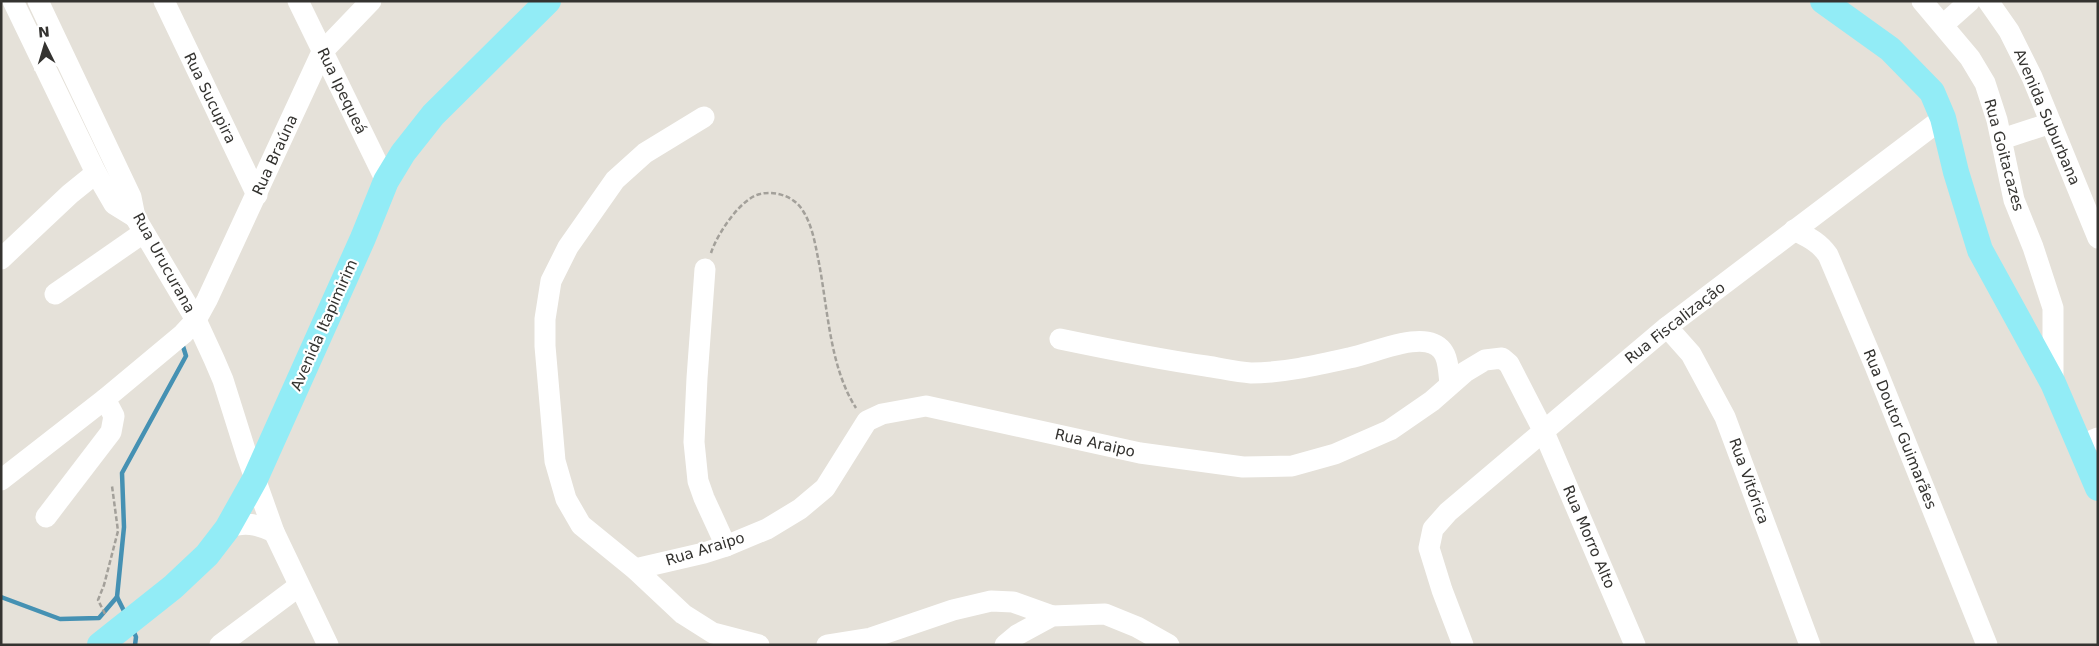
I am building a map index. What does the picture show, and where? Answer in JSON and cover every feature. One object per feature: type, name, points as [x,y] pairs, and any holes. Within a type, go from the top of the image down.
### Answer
[{"type":"main road","name":"Avenida Itapimirim","points":[[100,645],[173,587],[207,555],[227,529],[255,479],[363,238],[386,181],[403,153],[433,115],[548,1]]},
{"type":"main road","points":[[1823,1],[1890,49],[1932,92],[1943,118],[1956,172],[1980,250],[2053,383],[2088,442],[2098,488]]},
{"type":"street","points":[[13,1],[96,173],[114,204],[139,225],[55,294]]},
{"type":"street","name":"Rua Urucurana","points":[[38,1],[131,197],[139,225],[196,320],[223,380],[274,532],[328,645]]},
{"type":"street","name":"Rua Sucupira","points":[[164,1],[257,195]]},
{"type":"street","name":"Rua Ipequeá","points":[[298,1],[386,181]]},
{"type":"street","name":"Rua Braúna","points":[[1,480],[105,399],[183,334],[196,320],[257,195],[322,52],[371,1]]},
{"type":"street","name":"Rua Goitacazes","points":[[1922,1],[1970,58],[1985,84],[2002,139],[2014,200],[2033,247],[2053,308],[2053,383]]},
{"type":"street","points":[[1943,25],[1970,1]]},
{"type":"street","name":"Avenida Suburbana","points":[[1988,1],[2009,31],[2032,77],[2098,238]]},
{"type":"street","points":[[704,117],[645,153],[615,180],[568,247],[551,281],[545,346],[555,461],[566,499],[581,525],[635,569],[682,614],[713,633],[759,645]]},
{"type":"street","name":"Rua Fiscalização","points":[[1463,645],[1442,590],[1429,548],[1433,529],[1448,512],[1543,430],[1667,328],[1943,118]]},
{"type":"street","points":[[2002,139],[2051,124]]},
{"type":"street","points":[[1,259],[70,194],[96,173]]},
{"type":"street","name":"Rua Doutor Guimarães","points":[[1794,230],[1813,239],[1822,246],[1828,255],[1875,366],[1987,645]]},
{"type":"street","points":[[705,269],[694,442],[698,480],[704,498],[726,546]]},
{"type":"street","name":"Rua Vitórica","points":[[1667,328],[1691,354],[1725,417],[1810,645]]},
{"type":"street","points":[[1060,339],[1162,360],[1250,373],[1282,370],[1349,358],[1391,347],[1425,341],[1444,352],[1447,358],[1450,384]]},
{"type":"street","name":"Rua Araipo","points":[[635,569],[726,546],[775,524],[800,509],[825,488],[867,421],[882,414],[926,406],[1140,453],[1243,467],[1292,466],[1335,454],[1390,430],[1432,401],[1465,372],[1485,360],[1502,358],[1509,364],[1543,430]]},
{"type":"street","points":[[46,517],[112,432],[114,416],[105,399]]},
{"type":"street","name":"Rua Morro Alto","points":[[1543,430],[1635,645]]},
{"type":"street","points":[[227,529],[234,525],[254,524],[274,532]]},
{"type":"street","points":[[220,645],[299,586]]},
{"type":"street","points":[[827,645],[871,638],[952,610],[991,601],[1013,602],[1052,616],[1105,614],[1138,627],[1169,645]]},
{"type":"street","points":[[1005,645],[1017,635],[1052,616]]},
{"type":"path","points":[[705,269],[716,238],[752,196],[765,193],[779,193],[803,210],[814,237],[828,320],[845,388],[867,421]]},
{"type":"path","points":[[108,619],[98,600],[118,531],[112,486]]},
{"type":"waterway","points":[[125,613],[117,597],[124,527],[122,473],[186,356],[182,343]]},
{"type":"waterway","points":[[1,597],[60,619],[99,618],[117,597]]},
{"type":"waterway","points":[[134,632],[136,637],[135,645]]}]
